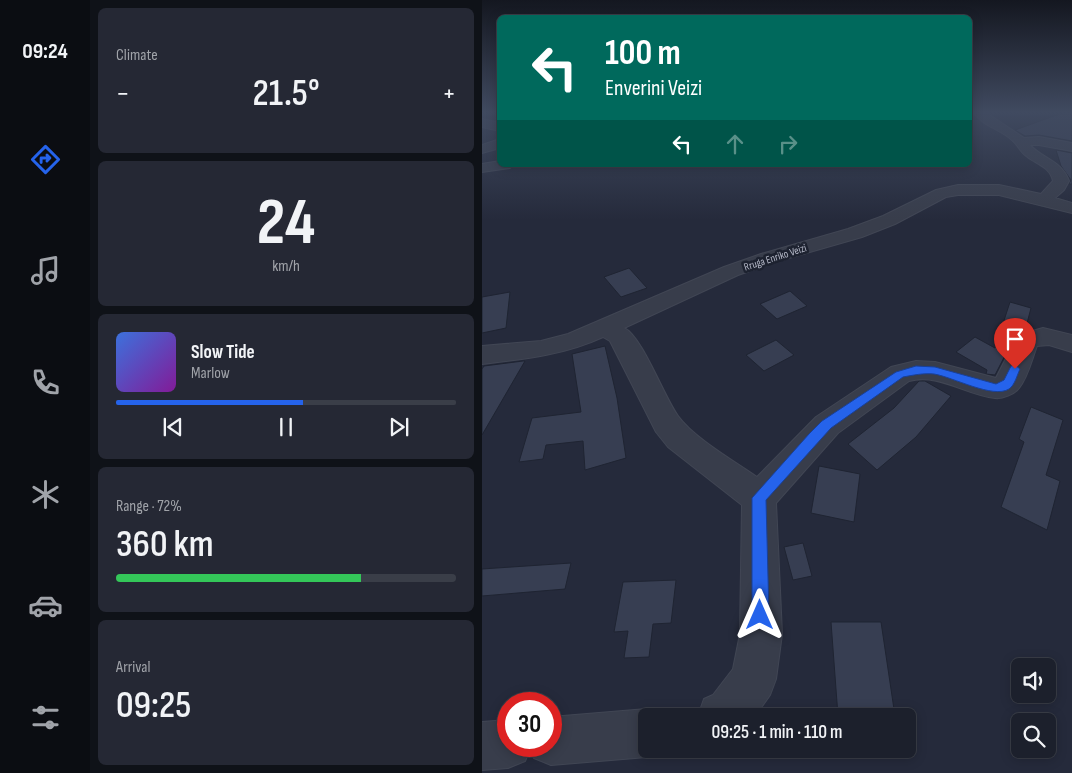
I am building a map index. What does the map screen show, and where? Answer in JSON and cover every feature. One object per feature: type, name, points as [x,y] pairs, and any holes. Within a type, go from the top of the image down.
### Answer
[{"type":"street","points":[[1026,148],[1029,152],[1052,166],[1059,174],[1061,181],[1058,188],[1044,200]]},
{"type":"street","points":[[482,168],[497,166]]},
{"type":"street","name":"Rruga Enriko Veizi","points":[[482,355],[541,349],[576,340],[730,271],[864,230],[942,193],[958,190],[989,190],[1044,200],[1072,208]]},
{"type":"street","points":[[602,327],[619,335],[625,342],[667,424],[679,438],[759,498]]},
{"type":"street","points":[[733,708],[754,678],[761,634],[759,498],[827,425],[900,374],[916,370],[935,371],[996,388],[1004,386],[1009,382],[1027,342],[1032,337],[1047,337],[1072,344]]},
{"type":"street","points":[[562,739],[638,734]]},
{"type":"street","points":[[482,746],[497,745]]},
{"type":"building","points":[[1056,150],[1072,153],[1072,184],[1069,184],[1071,180],[1061,166]]},
{"type":"building","points":[[629,268],[647,288],[621,297],[604,277]]},
{"type":"building","points":[[790,291],[807,306],[777,319],[760,304]]},
{"type":"building","points":[[510,292],[506,328],[482,333],[482,297]]},
{"type":"building","points":[[1010,302],[1031,308],[1025,331],[1016,334],[995,375],[986,374],[987,370],[956,352],[975,337],[995,348]]},
{"type":"building","points":[[776,340],[794,355],[764,371],[746,355]]},
{"type":"building","points":[[605,346],[617,398],[626,458],[585,470],[583,441],[546,445],[543,459],[519,462],[532,418],[581,412],[572,354]]},
{"type":"building","points":[[525,361],[482,435],[482,369],[484,366]]},
{"type":"building","points":[[919,381],[925,381],[951,396],[916,437],[877,470],[848,444],[894,408]]},
{"type":"building","points":[[1031,407],[1063,420],[1046,475],[1060,481],[1047,530],[1001,507],[1024,442],[1019,439]]},
{"type":"building","points":[[819,466],[860,474],[854,522],[811,513]]},
{"type":"building","points":[[803,543],[812,576],[793,580],[784,547]]},
{"type":"building","points":[[571,563],[565,589],[482,596],[482,569]]},
{"type":"building","points":[[676,580],[671,623],[653,624],[649,657],[624,658],[628,631],[614,632],[623,582]]},
{"type":"building","points":[[831,622],[881,622],[894,708],[837,708]]},
{"type":"route","points":[[760,615],[759,498],[813,438],[827,425],[900,374],[916,370],[935,371],[996,388],[1004,386],[1009,382],[1015,369]]}]
